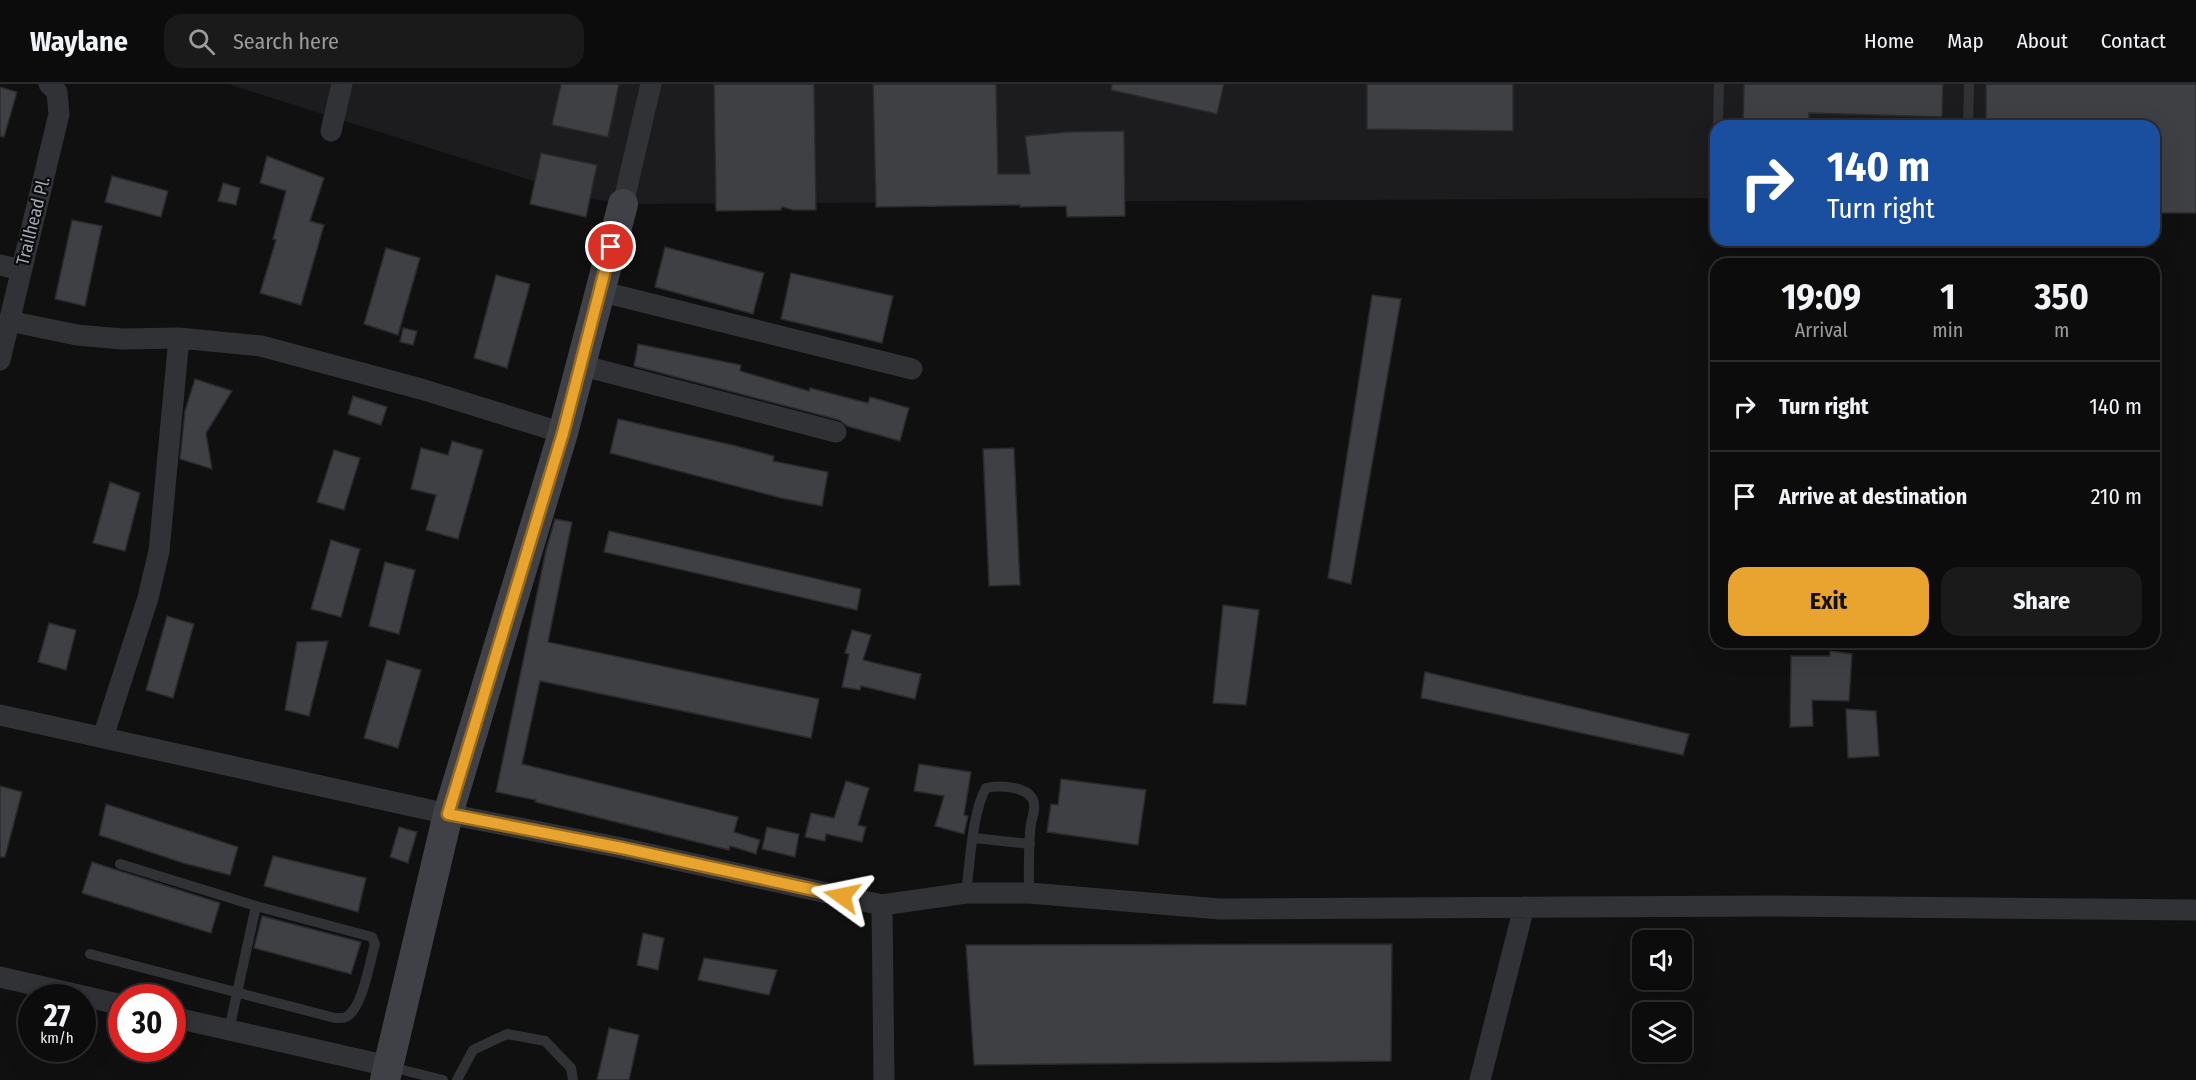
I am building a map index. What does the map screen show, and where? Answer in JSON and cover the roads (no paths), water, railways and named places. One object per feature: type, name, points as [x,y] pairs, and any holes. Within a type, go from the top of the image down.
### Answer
[{"type":"street","name":"Trailhead Pl.","points":[[0,360],[59,114],[57,92],[49,84]]},
{"type":"street","points":[[331,131],[342,84]]},
{"type":"street","points":[[186,1020],[387,1073],[448,814],[563,433],[623,204],[651,84]]},
{"type":"street","points":[[0,265],[21,270]]},
{"type":"street","points":[[599,291],[912,369]]},
{"type":"street","points":[[9,321],[76,335],[122,339],[179,338],[261,346],[421,389],[563,433]]},
{"type":"street","points":[[103,737],[147,598],[159,551],[179,338]]},
{"type":"street","points":[[580,366],[836,432]]},
{"type":"street","points":[[0,715],[448,814],[622,848],[882,904],[966,893],[1029,893],[1221,909],[1769,906],[2196,910]]},
{"type":"street","points":[[882,904],[884,1080]]},
{"type":"street","points":[[1480,1080],[1524,907]]},
{"type":"street","points":[[0,977],[108,1002]]},
{"type":"lane","points":[[1718,120],[1719,84]]},
{"type":"lane","points":[[1968,120],[1969,84]]},
{"type":"lane","points":[[966,893],[982,794],[986,788],[995,786],[1018,790],[1033,800],[1029,893]]},
{"type":"lane","points":[[974,838],[1030,844]]},
{"type":"lane","points":[[90,954],[342,1018],[349,1016],[359,998],[375,944],[368,935],[256,906],[120,864]]},
{"type":"lane","points":[[229,1030],[256,906]]},
{"type":"lane","points":[[457,1080],[473,1050],[507,1034],[545,1041],[571,1068],[573,1080]]},
{"type":"lane","points":[[387,1073],[443,1080]]}]
